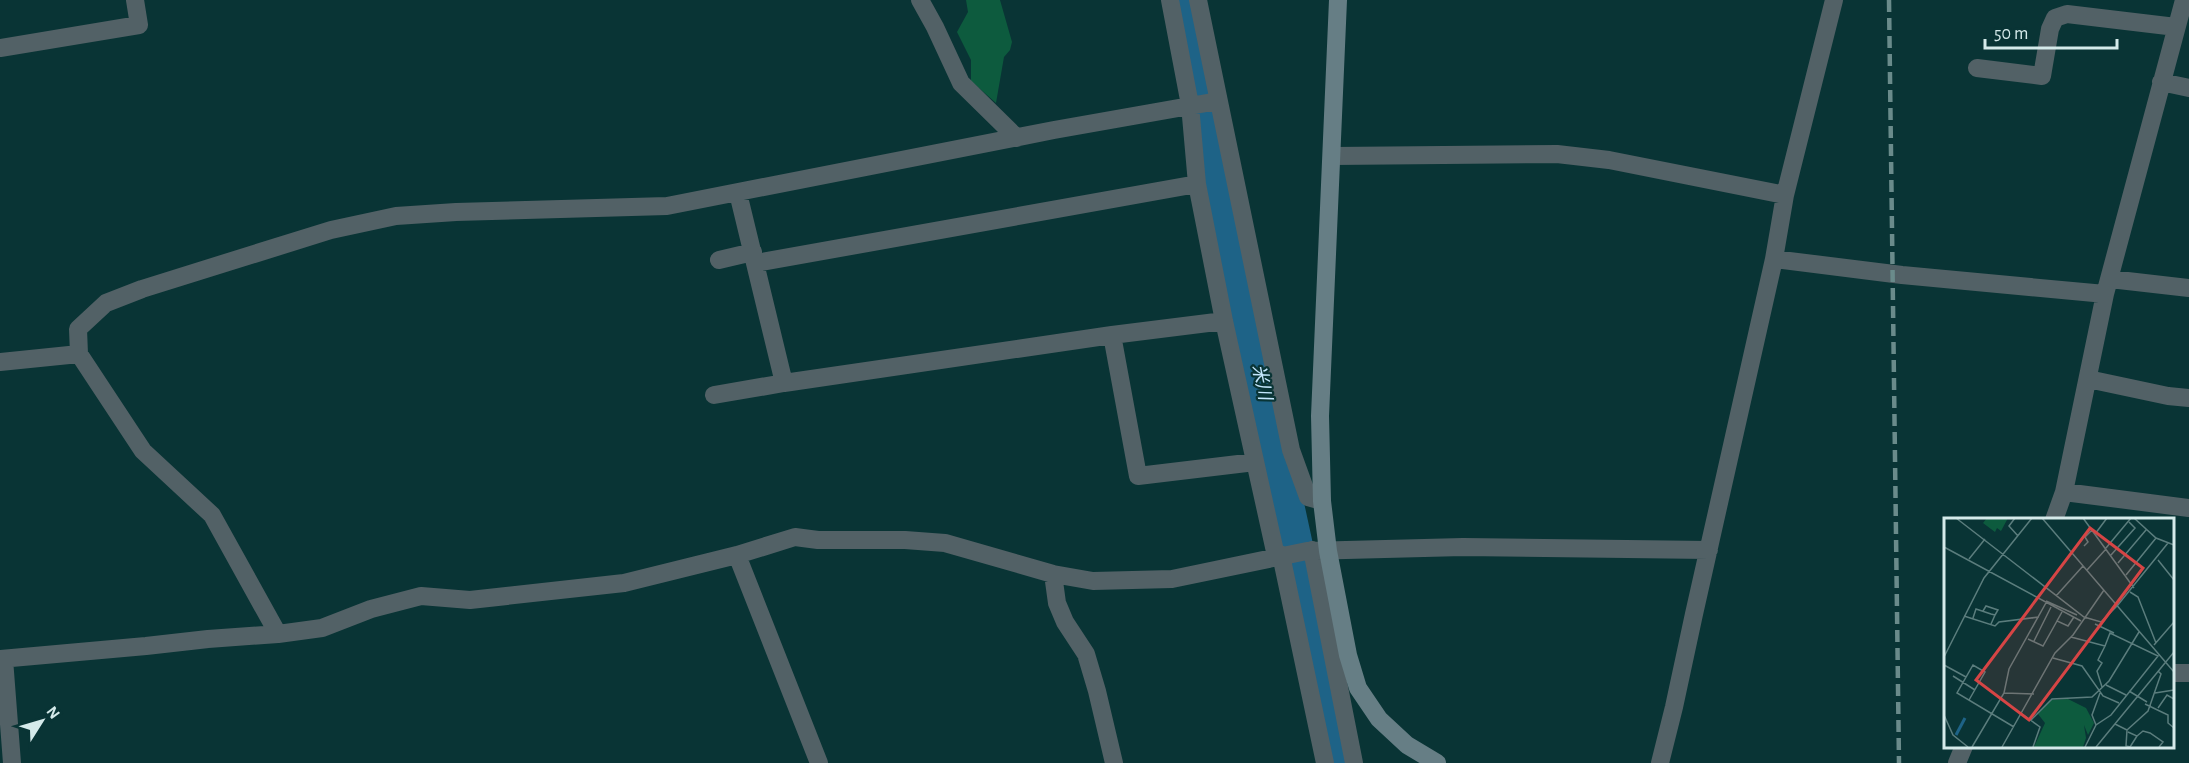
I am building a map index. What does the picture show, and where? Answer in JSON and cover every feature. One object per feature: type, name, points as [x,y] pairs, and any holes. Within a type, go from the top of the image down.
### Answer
[{"type":"street","points":[[0,48],[139,25],[135,0]]},
{"type":"street","points":[[920,0],[961,83],[1017,138]]},
{"type":"street","points":[[1170,0],[1190,105],[1197,184],[1224,321],[1255,462],[1281,555],[1325,763]]},
{"type":"street","points":[[1198,0],[1218,101],[1232,154],[1291,450],[1308,497],[1322,501]]},
{"type":"street","points":[[1338,0],[1320,416],[1322,501],[1316,550],[1354,763]]},
{"type":"street","points":[[1660,763],[1774,259],[1785,195],[1834,0]]},
{"type":"street","points":[[2055,518],[2064,492],[2107,286],[2184,0]]},
{"type":"street","points":[[1977,68],[2042,76],[2050,29],[2055,18],[2067,14],[2176,27]]},
{"type":"street","points":[[2161,81],[2189,88]]},
{"type":"street","points":[[278,634],[212,515],[143,451],[79,354],[78,329],[105,303],[331,230],[396,216],[667,206],[1218,101]]},
{"type":"street","points":[[1333,156],[1557,154],[1610,160],[1785,195]]},
{"type":"street","points":[[719,260],[755,257],[1197,184]]},
{"type":"street","points":[[738,193],[784,383]]},
{"type":"street","points":[[1774,259],[1902,275],[2189,288]]},
{"type":"street","points":[[714,395],[1112,335],[1224,321]]},
{"type":"street","points":[[1112,335],[1138,476],[1255,462]]},
{"type":"street","points":[[0,363],[79,354]]},
{"type":"street","points":[[2088,379],[2168,396],[2189,398]]},
{"type":"street","points":[[2064,492],[2189,508]]},
{"type":"street","points":[[12,763],[2,659],[322,628],[371,609],[421,596],[470,600],[624,583],[737,555],[795,537],[818,540],[905,540],[945,543],[1053,574],[1093,580],[1172,579],[1281,555],[1316,550],[1463,547],[1709,550]]},
{"type":"street","points":[[1316,550],[1358,688],[1380,719],[1407,745],[1437,763]]},
{"type":"street","points":[[737,555],[819,763]]},
{"type":"street","points":[[1053,574],[1057,603],[1065,622],[1077,637],[1086,654],[1114,763]]},
{"type":"street","points":[[2174,674],[2189,673]]},
{"type":"street","points":[[1957,763],[1964,748]]},
{"type":"green space","points":[[966,0],[1000,0],[1012,42],[1010,50],[1004,57],[996,103],[971,81],[971,60],[957,32],[968,12]]},
{"type":"waterway","name":"米川","points":[[1188,0],[1215,157],[1241,287],[1344,763]]},
{"type":"railway","points":[[1889,0],[1899,763]]}]
